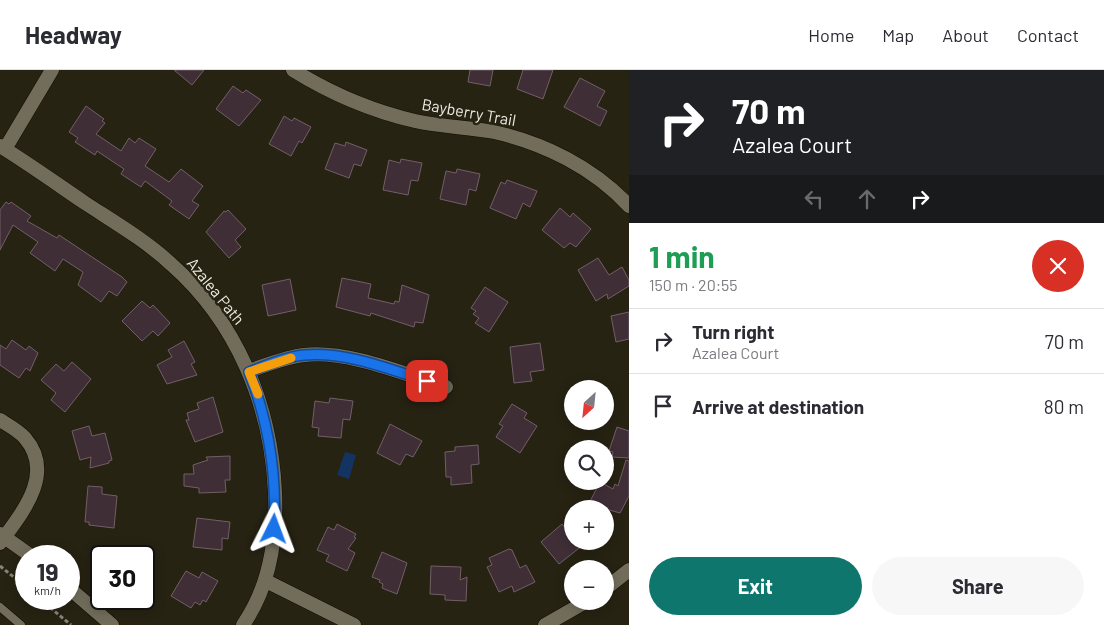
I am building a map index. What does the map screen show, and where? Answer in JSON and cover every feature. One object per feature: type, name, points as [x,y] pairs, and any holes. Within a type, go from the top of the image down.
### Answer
[{"type":"street","points":[[2,148],[52,70]]},
{"type":"street","name":"Bayberry Trail","points":[[293,70],[339,95],[389,114],[416,121],[493,132],[542,147],[585,169],[629,206]]},
{"type":"street","name":"Azalea Path","points":[[2,148],[138,238],[172,264],[189,281],[219,318],[249,372],[264,418],[274,466],[274,529],[266,581],[258,601],[243,625]]},
{"type":"street","points":[[249,372],[285,359],[304,355],[323,355],[342,357],[446,386]]},
{"type":"street","points":[[0,420],[25,438],[36,460],[38,473],[30,498],[1,538],[15,546]]},
{"type":"street","points":[[614,582],[629,570]]},
{"type":"street","points":[[266,581],[354,625]]},
{"type":"street","points":[[80,597],[112,625]]},
{"type":"street","points":[[544,625],[571,610]]},
{"type":"lane","points":[[0,607],[21,625]]},
{"type":"path","points":[[0,566],[15,578]]},
{"type":"path","points":[[53,610],[71,625]]},
{"type":"water","points":[[345,452],[356,455],[349,479],[337,475]]},
{"type":"building","points":[[174,70],[204,70],[192,85]]},
{"type":"building","points":[[470,70],[493,70],[490,86],[468,82]]},
{"type":"building","points":[[523,70],[553,70],[543,99],[517,89]]},
{"type":"building","points":[[580,78],[605,91],[597,106],[607,111],[600,126],[564,107]]},
{"type":"building","points":[[233,86],[243,93],[246,90],[261,100],[239,126],[216,109]]},
{"type":"building","points":[[86,106],[104,119],[102,121],[105,123],[96,134],[121,151],[129,138],[135,143],[139,138],[156,149],[145,166],[169,182],[181,169],[203,186],[192,201],[199,205],[189,219],[169,205],[172,201],[145,181],[141,187],[121,174],[124,169],[97,151],[95,155],[75,142],[78,138],[69,132]]},
{"type":"building","points":[[284,116],[292,121],[294,118],[311,127],[302,143],[299,141],[291,156],[269,144]]},
{"type":"building","points":[[346,142],[367,150],[361,166],[354,164],[349,178],[325,169],[335,143],[345,146]]},
{"type":"building","points":[[401,159],[422,163],[418,181],[411,180],[408,195],[383,190],[389,160],[400,163]]},
{"type":"building","points":[[457,169],[480,174],[476,191],[469,189],[466,205],[440,199],[446,171],[456,173]]},
{"type":"building","points":[[507,180],[537,191],[530,207],[523,203],[516,219],[490,208],[501,182],[505,184]]},
{"type":"building","points":[[6,202],[9,204],[11,202],[31,216],[27,221],[57,238],[59,235],[122,277],[127,282],[117,296],[109,291],[101,302],[78,285],[83,272],[63,259],[55,271],[30,253],[38,242],[13,225],[0,250],[0,210]]},
{"type":"building","points":[[560,208],[570,217],[573,213],[591,229],[576,247],[570,243],[564,248],[542,230]]},
{"type":"building","points":[[228,210],[246,229],[235,240],[241,247],[229,258],[206,232],[224,211]]},
{"type":"building","points":[[598,258],[609,275],[622,267],[629,280],[629,286],[608,299],[607,294],[596,301],[578,270]]},
{"type":"building","points":[[342,278],[371,284],[368,298],[394,304],[395,301],[399,302],[402,285],[429,295],[423,323],[415,322],[414,327],[371,313],[370,316],[336,307]]},
{"type":"building","points":[[290,279],[296,310],[268,316],[262,285]]},
{"type":"building","points":[[485,287],[508,302],[489,332],[475,323],[479,318],[473,314],[476,311],[471,308]]},
{"type":"building","points":[[142,301],[150,308],[153,305],[170,323],[158,336],[153,331],[142,341],[122,321]]},
{"type":"building","points":[[629,312],[629,339],[616,342],[611,316]]},
{"type":"building","points":[[12,340],[26,350],[29,346],[38,353],[30,371],[26,368],[19,378],[0,365],[0,345],[6,349]]},
{"type":"building","points":[[184,341],[195,362],[191,364],[197,375],[167,384],[157,365],[172,357],[168,350]]},
{"type":"building","points":[[540,343],[544,370],[530,372],[532,381],[514,383],[510,347]]},
{"type":"building","points":[[72,362],[91,379],[65,412],[51,400],[56,393],[41,380],[56,364],[64,371]]},
{"type":"building","points":[[213,397],[223,432],[195,442],[186,420],[189,420],[187,413],[199,409],[197,403]]},
{"type":"building","points":[[330,398],[353,401],[350,420],[343,419],[341,438],[318,436],[319,428],[312,427],[315,401],[329,403]]},
{"type":"building","points":[[512,404],[527,413],[524,418],[537,426],[520,453],[496,437],[503,426],[499,424]]},
{"type":"building","points":[[390,424],[422,441],[413,457],[406,454],[400,465],[377,453]]},
{"type":"building","points":[[89,426],[92,436],[105,433],[112,460],[109,463],[90,468],[91,457],[80,460],[72,431]]},
{"type":"building","points":[[617,427],[629,431],[629,458],[614,457],[613,440]]},
{"type":"building","points":[[478,445],[479,464],[471,465],[472,483],[451,485],[451,477],[446,477],[445,452],[455,451],[455,447]]},
{"type":"building","points":[[230,456],[230,480],[225,480],[226,492],[199,493],[199,488],[184,486],[184,474],[194,474],[193,465],[208,460],[206,457]]},
{"type":"building","points":[[626,460],[629,461],[629,496],[620,513],[614,511],[614,500],[591,500],[596,490],[614,490],[615,484],[618,486]]},
{"type":"building","points":[[88,486],[102,487],[102,494],[117,496],[114,528],[89,525],[89,522],[85,522]]},
{"type":"building","points":[[197,518],[230,522],[228,539],[222,538],[222,550],[193,547]]},
{"type":"building","points":[[337,524],[356,534],[354,537],[356,538],[348,549],[355,553],[347,571],[326,561],[329,555],[317,550],[328,527],[334,530]]},
{"type":"building","points":[[562,524],[564,526],[564,550],[577,550],[559,564],[541,542]]},
{"type":"building","points":[[509,549],[512,550],[520,568],[526,565],[535,582],[514,592],[512,586],[499,592],[487,567],[492,565],[489,558]]},
{"type":"building","points":[[382,552],[407,563],[397,594],[382,588],[383,584],[379,582],[380,580],[372,577]]},
{"type":"building","points":[[431,566],[461,567],[460,580],[467,577],[466,601],[445,600],[445,595],[430,594]]},
{"type":"building","points":[[186,571],[199,578],[202,572],[218,581],[206,602],[203,600],[200,605],[195,602],[191,608],[171,596]]},
{"type":"slow traffic","points":[[258,394],[249,372],[291,358]]},
{"type":"route","points":[[274,529],[274,466],[258,394],[249,372],[285,359],[304,355],[323,355],[342,357],[427,381]]}]
